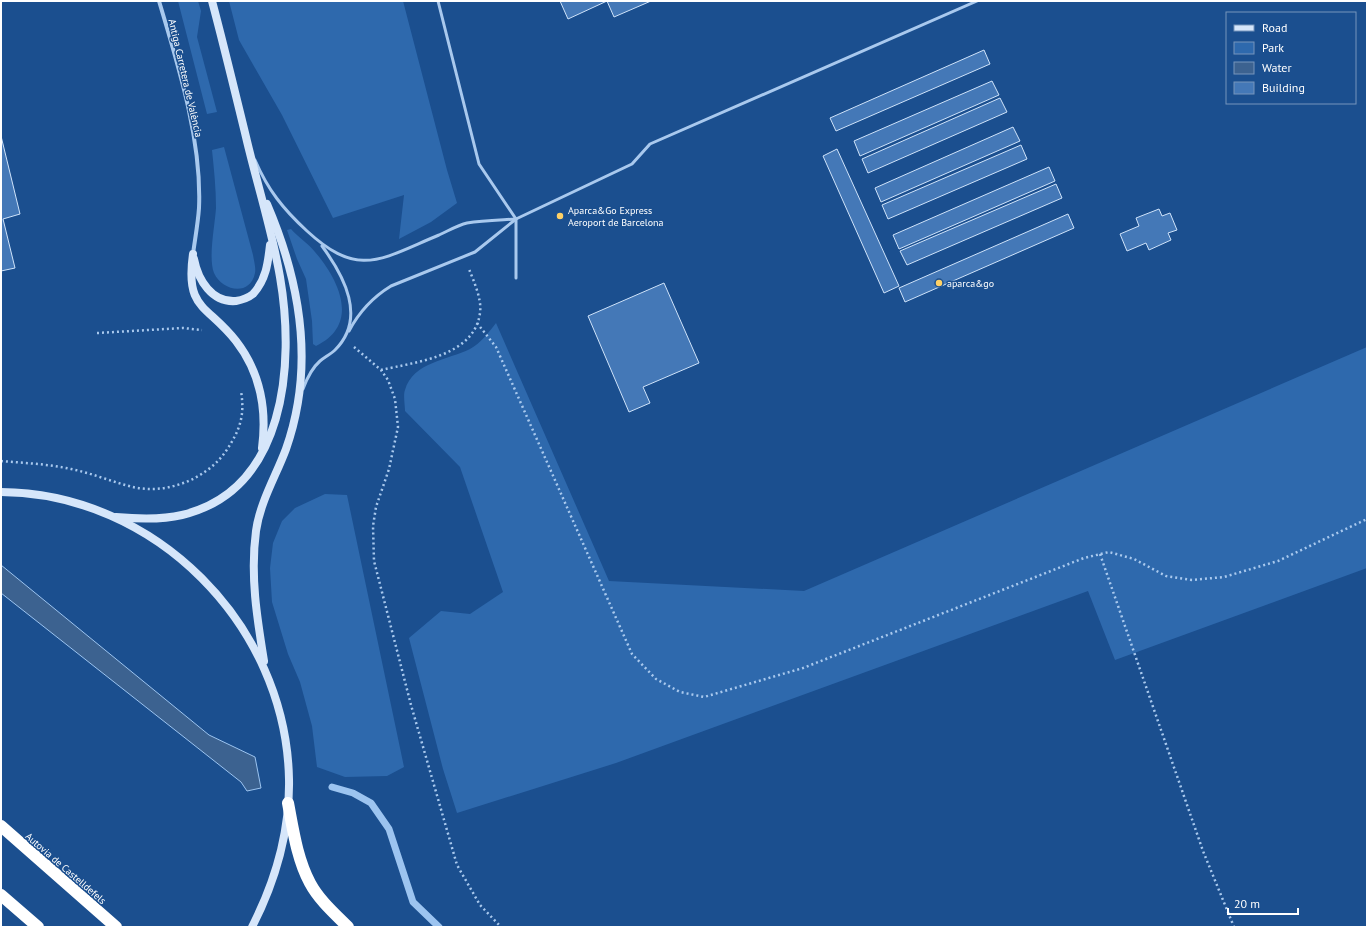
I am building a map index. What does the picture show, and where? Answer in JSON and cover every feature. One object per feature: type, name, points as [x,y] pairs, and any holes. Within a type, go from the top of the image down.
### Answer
[{"type":"highway","points":[[288,802],[302,863],[310,883],[321,899],[348,927]]},
{"type":"highway","name":"Autovia de Castelldefels","points":[[1,826],[116,927]]},
{"type":"highway","points":[[1,895],[38,927]]},
{"type":"main road","points":[[116,517],[164,518],[183,515],[221,498],[236,487],[261,455],[271,435],[277,418],[285,367],[284,306],[280,276],[270,238],[260,187],[212,1]]},
{"type":"main road","points":[[260,187],[282,237],[291,270],[302,341],[297,403],[286,449],[266,495],[256,530],[254,573],[257,613],[265,668]]},
{"type":"main road","points":[[193,254],[195,266],[200,278],[211,292],[224,300],[240,300],[251,295],[264,276],[270,238]]},
{"type":"main road","points":[[193,254],[191,281],[195,297],[204,309],[237,342],[257,380],[264,416],[261,455]]},
{"type":"main road","points":[[1,492],[42,495],[67,500],[92,507],[116,517],[163,544],[203,577],[221,597],[242,626],[265,668],[277,702],[283,729],[289,778],[288,802],[279,859],[264,901],[252,927]]},
{"type":"street","name":"Antiga Carretera de València","points":[[159,1],[181,79],[194,145],[199,208],[193,254]]},
{"type":"lane","points":[[438,1],[480,164],[516,219],[516,278]]},
{"type":"lane","points":[[297,403],[308,376],[320,361],[335,351],[343,341],[356,318],[379,293],[391,286],[475,252],[516,219],[632,164],[650,144],[977,1]]},
{"type":"lane","points":[[246,137],[259,170],[280,205],[320,243],[333,252],[344,257],[368,261],[385,257],[466,223],[516,219]]},
{"type":"lane","points":[[320,243],[330,256],[348,290],[352,314],[349,331]]},
{"type":"path","points":[[381,370],[424,360],[454,350],[475,331],[480,312],[478,294],[467,263]]},
{"type":"path","points":[[477,323],[496,347],[632,654],[656,679],[680,692],[704,697],[803,668],[1084,558],[1109,552],[1134,559],[1166,576],[1192,580],[1224,577],[1278,561],[1367,519]]},
{"type":"path","points":[[97,333],[183,328],[206,331]]},
{"type":"path","points":[[343,341],[364,354],[381,370],[388,380],[395,399],[398,427],[390,464],[376,507],[373,532],[374,561],[411,704],[457,865],[480,905],[501,927]]},
{"type":"path","points":[[1,462],[71,468],[130,487],[155,489],[176,486],[201,476],[219,462],[233,441],[241,424],[243,405],[241,387]]},
{"type":"path","points":[[1100,554],[1203,851],[1234,927]]},
{"type":"green space","points":[[178,1],[198,1],[201,11],[197,37],[217,112],[207,114]]},
{"type":"green space","points":[[229,1],[403,1],[457,203],[431,222],[399,239],[404,195],[333,218],[282,115],[239,40]]},
{"type":"green space","points":[[224,147],[255,267],[255,273],[248,286],[236,289],[223,284],[214,273],[212,267],[216,208],[212,150]]},
{"type":"green space","points":[[291,229],[312,249],[324,264],[338,289],[341,302],[342,315],[338,327],[330,337],[316,346],[313,344],[312,321],[306,279],[287,230]]},
{"type":"green space","points":[[496,323],[609,581],[804,591],[1367,347],[1367,568],[1115,660],[1088,591],[616,763],[457,813],[443,769],[409,638],[441,611],[470,614],[503,592],[460,467],[405,411],[404,395],[409,381],[415,373],[432,363],[474,347]]},
{"type":"green space","points":[[325,494],[347,495],[404,767],[387,776],[345,777],[317,767],[312,726],[300,682],[288,654],[272,602],[270,568],[273,543],[282,521],[295,508]]},
{"type":"water","points":[[1,565],[209,735],[255,757],[261,788],[247,791],[241,782],[1,593]]},
{"type":"building","points":[[560,1],[607,1],[568,19]]},
{"type":"building","points":[[607,1],[651,1],[614,17]]},
{"type":"building","points":[[984,50],[990,64],[836,131],[830,118]]},
{"type":"building","points":[[992,81],[999,95],[860,156],[854,141]]},
{"type":"building","points":[[1000,98],[1007,112],[868,173],[862,159]]},
{"type":"building","points":[[1013,127],[1020,141],[881,202],[875,188]]},
{"type":"building","points":[[1,136],[20,214],[3,219],[15,268],[1,271]]},
{"type":"building","points":[[1021,145],[1027,159],[888,219],[882,205]]},
{"type":"building","points":[[837,149],[899,286],[884,293],[823,156]]},
{"type":"building","points":[[1049,167],[1055,181],[899,249],[893,235]]},
{"type":"building","points":[[1056,184],[1062,198],[907,265],[900,251]]},
{"type":"building","points":[[1159,209],[1162,216],[1170,213],[1177,230],[1168,233],[1171,240],[1149,250],[1146,243],[1127,251],[1120,234],[1139,226],[1136,218]]},
{"type":"building","points":[[1068,214],[1074,228],[905,302],[899,288]]},
{"type":"building","points":[[664,283],[699,363],[643,387],[650,403],[629,412],[588,316]]},
{"type":"waterway","points":[[332,787],[353,793],[371,803],[389,829],[413,902],[439,927]]},
{"type":"place","name":"Aparca&Go Express Aeroport de Barcelona","points":[[560,216]]},
{"type":"place","name":"aparca&go","points":[[939,283]]}]
